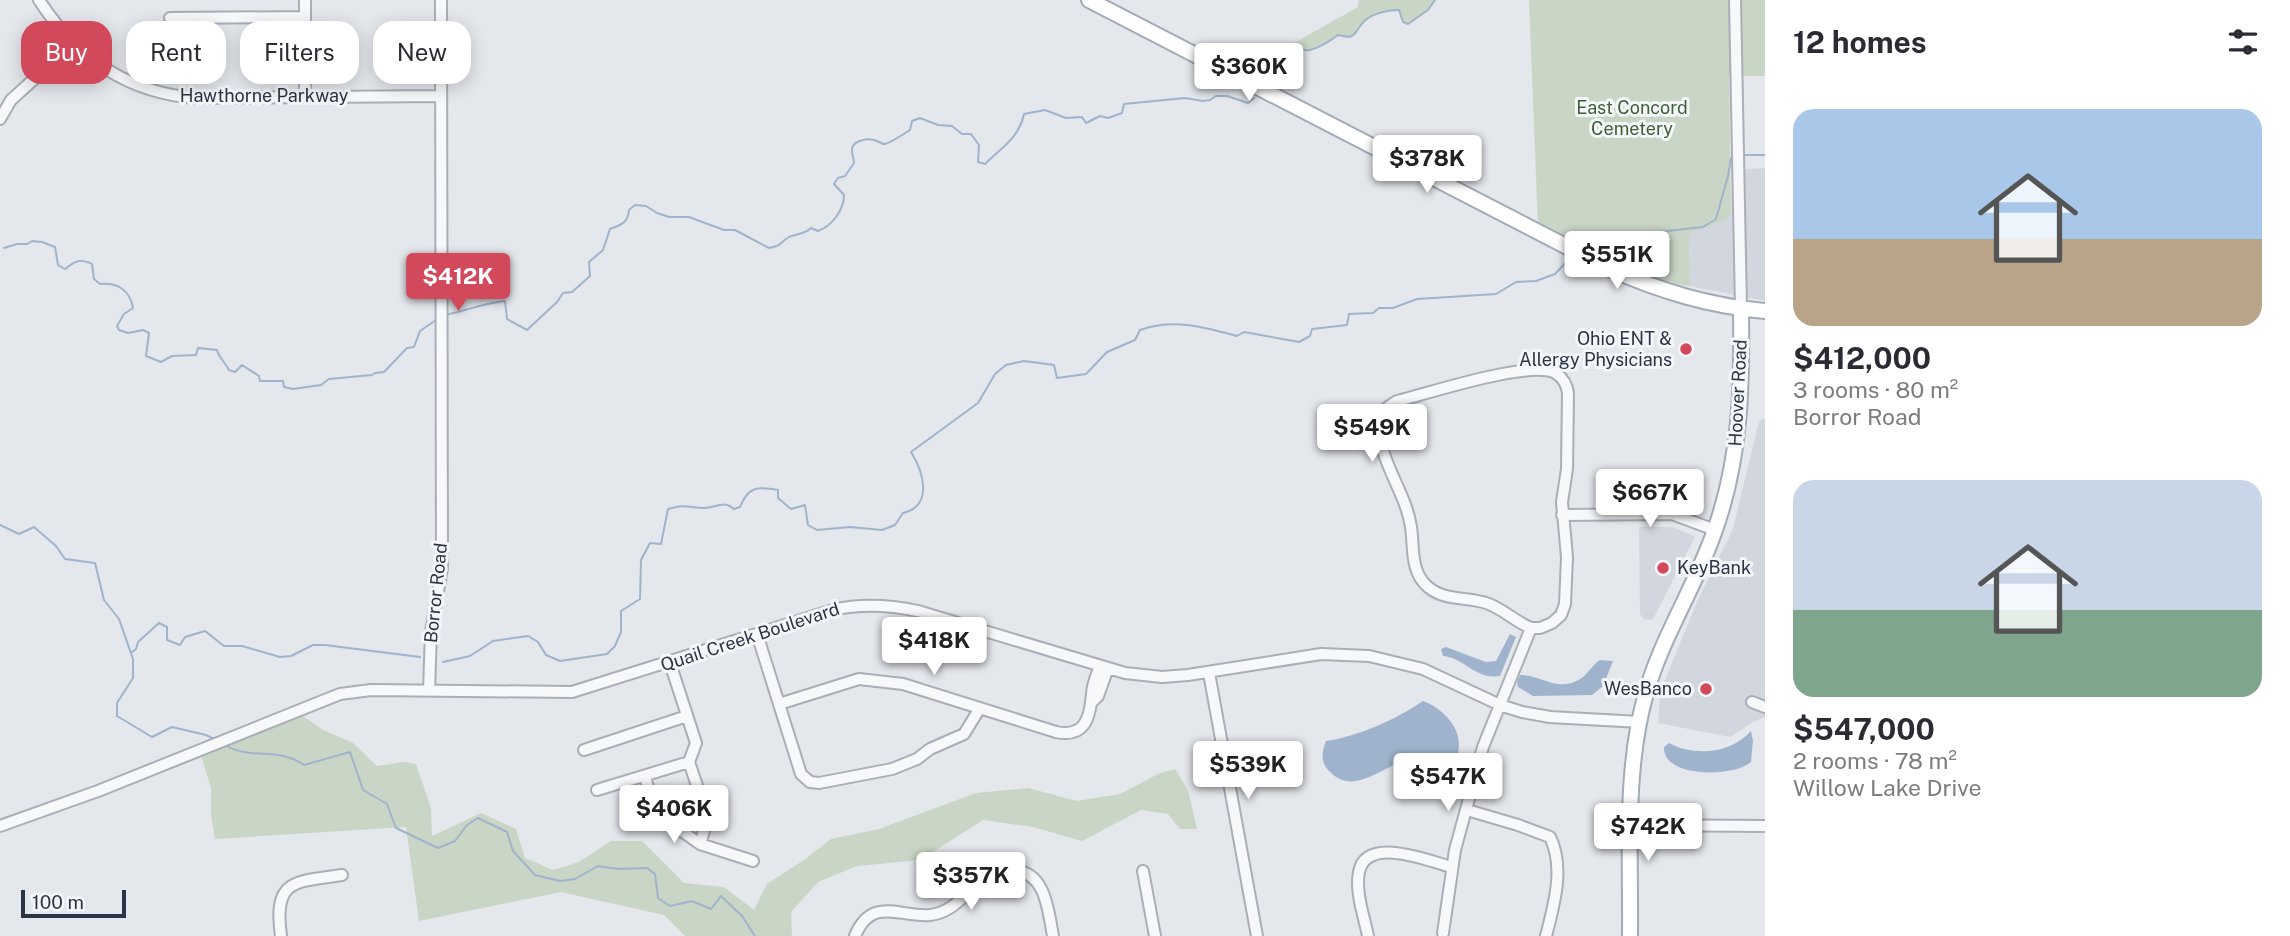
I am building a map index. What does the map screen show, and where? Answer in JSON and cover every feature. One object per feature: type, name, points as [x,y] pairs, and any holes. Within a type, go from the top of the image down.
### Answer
[{"type":"main road","points":[[1088,0],[1573,251],[1674,295],[1765,312]]},
{"type":"main road","name":"Hoover Road","points":[[1630,936],[1632,774],[1640,722],[1658,655],[1715,530],[1730,478],[1739,425],[1741,309]]},
{"type":"street","name":"Hawthorne Parkway","points":[[39,0],[55,21]]},
{"type":"street","points":[[305,97],[306,0]]},
{"type":"street","name":"Borror Road","points":[[429,691],[431,632],[442,568],[441,0]]},
{"type":"street","name":"Hoover Road","points":[[1735,0],[1741,309]]},
{"type":"street","points":[[170,18],[305,17]]},
{"type":"street","name":"Hawthorne Parkway","points":[[112,74],[143,88],[196,98],[441,96]]},
{"type":"street","points":[[0,119],[11,100],[29,84]]},
{"type":"street","points":[[1527,370],[1556,373],[1565,383],[1569,400],[1567,469],[1562,515],[1567,556],[1565,604],[1561,615],[1552,623],[1531,628],[1490,605],[1441,595],[1422,580],[1413,556],[1408,515],[1383,447],[1379,424],[1384,409],[1397,401],[1476,380],[1527,370]]},
{"type":"street","points":[[1562,515],[1672,514],[1715,530]]},
{"type":"street","name":"Quail Creek Boulevard","points":[[429,691],[572,692],[847,607],[894,606],[1125,673],[1162,677],[1209,673],[1321,654],[1368,656],[1423,669],[1500,705],[1550,717],[1640,722]]},
{"type":"street","points":[[1445,935],[1451,867],[1483,747],[1531,628]]},
{"type":"street","points":[[757,634],[801,774],[810,782],[819,783],[892,769],[916,759],[930,749],[964,734],[981,708]]},
{"type":"street","points":[[670,663],[696,743],[689,762],[708,818],[700,844]]},
{"type":"street","points":[[779,704],[859,679],[870,679],[903,684],[1066,734],[1083,727],[1093,701],[1091,693],[1104,667]]},
{"type":"street","points":[[1209,673],[1257,936]]},
{"type":"street","points":[[0,826],[98,791],[340,694],[371,690],[429,691]]},
{"type":"street","points":[[1752,702],[1765,707]]},
{"type":"street","points":[[584,750],[687,716]]},
{"type":"street","points":[[597,790],[689,762]]},
{"type":"street","points":[[645,777],[655,813],[700,844],[753,861]]},
{"type":"street","points":[[1467,810],[1549,837],[1555,850],[1557,870],[1555,900],[1546,936]]},
{"type":"street","points":[[1631,825],[1765,826]]},
{"type":"street","points":[[1368,936],[1359,884],[1359,869],[1363,863],[1380,852],[1392,852],[1451,867]]},
{"type":"street","points":[[855,936],[864,922],[882,911],[903,911],[919,915],[953,908],[990,875],[1009,870],[1019,871],[1037,882],[1046,901],[1053,936]]},
{"type":"street","points":[[1143,872],[1155,936]]},
{"type":"street","points":[[281,936],[278,907],[284,893],[302,881],[342,875]]},
{"type":"shaded area","points":[[1765,168],[1765,301],[1690,286],[1689,232],[1727,219],[1731,213],[1732,170]]},
{"type":"shaded area","points":[[1765,418],[1765,717],[1730,737],[1658,723],[1660,696],[1667,675],[1697,602],[1733,529],[1759,421]]},
{"type":"shaded area","points":[[1639,527],[1673,527],[1695,537],[1653,619],[1645,620],[1640,614]]},
{"type":"green space","points":[[1359,0],[1435,0],[1428,10],[1408,24],[1403,22],[1399,10],[1378,13],[1364,21],[1352,36],[1338,35],[1310,50],[1292,53],[1287,47],[1358,7]]},
{"type":"green space","name":"East Concord Cemetery","points":[[1529,0],[1765,0],[1765,76],[1729,76],[1731,213],[1727,220],[1689,233],[1690,286],[1631,271],[1538,226]]},
{"type":"green space","points":[[303,716],[323,730],[353,743],[377,766],[404,762],[416,764],[431,808],[432,836],[481,813],[516,829],[525,858],[553,870],[579,862],[611,841],[642,841],[684,883],[724,887],[754,910],[767,884],[831,839],[879,829],[976,793],[1028,788],[1077,801],[1120,794],[1160,773],[1175,769],[1188,790],[1197,829],[1180,829],[1168,814],[1141,810],[1082,841],[1033,827],[983,820],[920,860],[857,866],[818,882],[791,912],[792,936],[685,936],[664,915],[561,892],[419,921],[406,827],[215,839],[211,815],[211,788],[201,755]]},
{"type":"water","points":[[1510,634],[1516,637],[1500,676],[1477,672],[1443,656],[1441,649],[1446,647],[1486,662],[1496,661]]},
{"type":"water","points":[[1600,660],[1613,661],[1603,686],[1592,695],[1533,696],[1518,687],[1520,675],[1557,684],[1572,683],[1583,677]]},
{"type":"water","points":[[1423,701],[1439,710],[1452,723],[1459,740],[1456,758],[1408,759],[1358,781],[1338,778],[1326,768],[1323,756],[1326,741],[1376,726]]},
{"type":"water","points":[[1751,731],[1751,762],[1731,770],[1687,770],[1675,765],[1667,757],[1664,747],[1669,743],[1682,749],[1712,751],[1737,742]]},
{"type":"waterway","points":[[1273,83],[1285,71],[1286,66],[1293,64],[1292,53],[1295,51],[1310,50],[1338,35],[1352,36],[1364,21],[1384,12],[1399,10],[1403,22],[1408,24],[1428,10],[1435,0]]},
{"type":"waterway","points":[[449,314],[505,301],[507,319],[527,330],[563,293],[572,292],[590,276],[589,262],[603,250],[610,229],[623,223],[629,210],[635,205],[646,206],[669,217],[689,217],[724,230],[735,230],[769,248],[811,228],[818,231],[823,229],[842,206],[844,195],[834,184],[838,178],[845,176],[854,163],[854,145],[867,139],[887,143],[910,130],[912,121],[920,118],[938,125],[952,126],[962,134],[971,134],[979,145],[978,162],[985,164],[1014,136],[1024,114],[1045,110],[1066,118],[1082,117],[1086,123],[1100,116],[1108,118],[1122,113],[1124,104],[1185,98],[1203,101],[1216,96],[1227,96],[1248,103],[1254,98]]},
{"type":"waterway","points":[[1744,155],[1765,155]]},
{"type":"waterway","points":[[1578,246],[1592,245],[1613,237],[1703,227],[1716,219],[1733,157]]},
{"type":"waterway","points":[[4,248],[32,241],[42,242],[55,247],[58,265],[65,269],[78,261],[92,264],[94,279],[100,284],[112,284],[122,288],[129,296],[133,308],[124,314],[117,326],[119,330],[128,333],[143,330],[149,333],[146,356],[161,362],[172,356],[196,355],[198,348],[217,350],[229,370],[235,372],[242,365],[259,376],[260,381],[283,381],[284,387],[293,389],[321,385],[329,379],[384,372],[407,348],[414,347],[420,331],[436,320]]},
{"type":"waterway","points":[[443,662],[470,656],[493,641],[528,636],[538,642],[546,655],[560,661],[607,654],[615,646],[621,632],[621,611],[640,599],[641,560],[650,543],[661,544],[668,509],[722,505],[734,509],[740,507],[750,492],[764,488],[778,490],[778,498],[791,509],[805,505],[808,525],[817,530],[850,527],[882,530],[895,525],[903,513],[919,503],[922,496],[922,478],[911,452],[978,403],[995,374],[1006,365],[1024,361],[1054,365],[1057,378],[1086,374],[1107,352],[1135,340],[1140,330],[1176,324],[1237,336],[1244,332],[1299,342],[1310,336],[1312,329],[1347,325],[1349,314],[1373,313],[1379,308],[1393,308],[1417,299],[1496,294],[1516,282],[1536,281],[1555,274],[1571,257]]},
{"type":"waterway","points":[[0,525],[19,534],[34,527],[56,546],[65,559],[95,563],[104,600],[119,619],[133,659],[133,678],[117,703],[117,716],[152,737],[172,727],[214,739]]},
{"type":"waterway","points":[[132,652],[138,642],[159,623],[167,627],[167,640],[180,645],[185,637],[205,631],[224,646],[242,646],[280,657],[291,656],[313,645],[420,657]]},
{"type":"waterway","points":[[225,745],[245,752],[284,756],[304,765],[350,752],[363,790],[387,804],[396,828],[438,848],[455,841],[467,825],[478,818],[507,832],[513,851],[535,875],[560,881],[575,879],[598,866],[618,869],[647,868],[655,874],[658,898],[670,906],[692,901],[711,909],[721,896],[742,916],[755,936]]},
{"type":"place","name":"Ohio ENT & Allergy Physicians","points":[[1686,349]]},
{"type":"place","name":"KeyBank","points":[[1663,568]]},
{"type":"place","name":"WesBanco","points":[[1706,689]]}]
